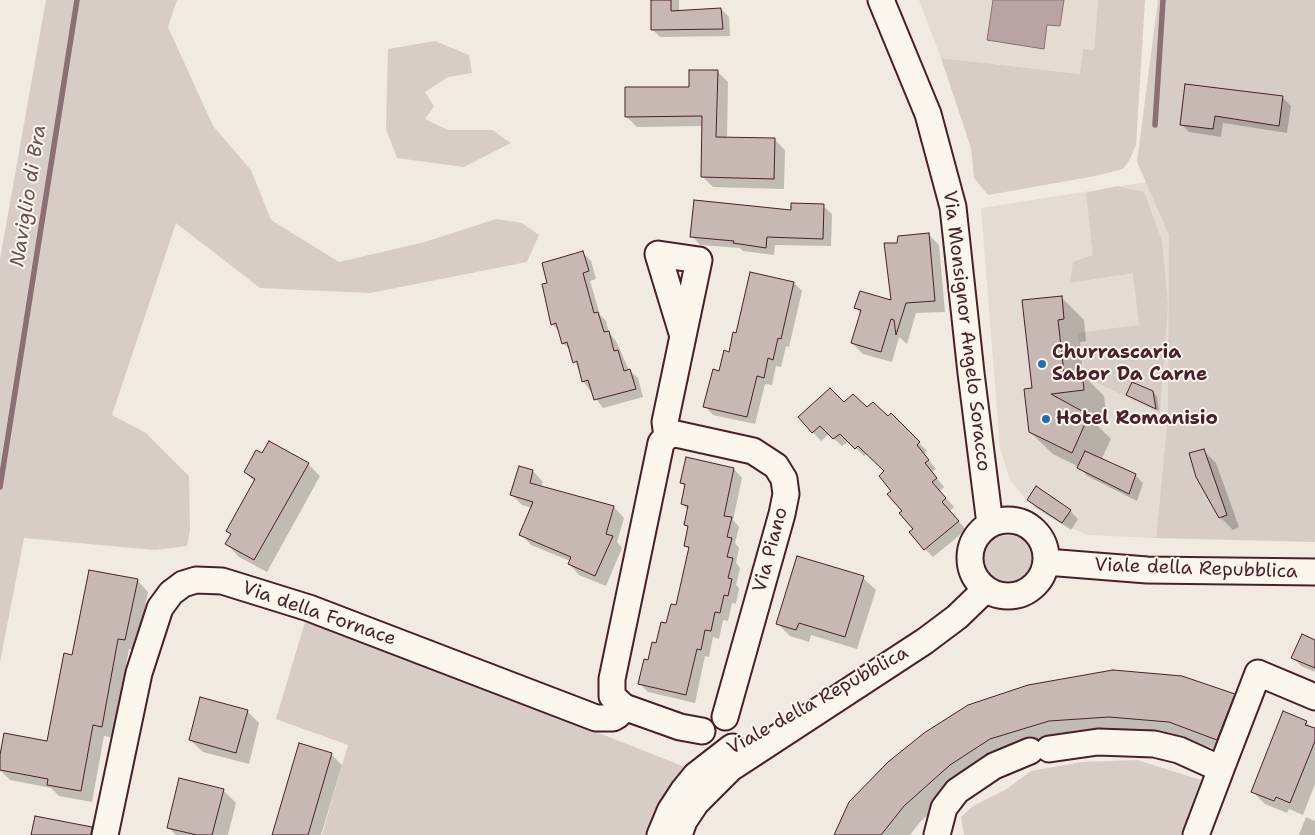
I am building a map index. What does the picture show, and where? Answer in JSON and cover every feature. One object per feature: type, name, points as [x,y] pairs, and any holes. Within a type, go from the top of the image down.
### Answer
[{"type":"street","name":"Via Monsignor Angelo Soracco","points":[[881,0],[928,114],[953,206],[970,373],[990,524]]},
{"type":"street","points":[[682,333],[665,422],[667,436],[661,442],[611,687],[612,696],[624,707],[680,727],[702,731],[726,761],[742,740],[725,717],[717,714],[704,719],[702,731]]},
{"type":"street","name":"Via Piano","points":[[667,436],[676,434],[753,451],[776,466],[784,479],[786,494],[782,514],[725,717]]},
{"type":"street","points":[[1006,520],[1022,523],[1036,532],[1044,546],[1046,562],[1041,578],[1030,590],[1016,596],[1000,596],[984,590],[974,578],[969,563],[970,547],[978,534],[990,524],[1006,520]]},
{"type":"street","name":"Viale della Repubblica","points":[[1046,562],[1147,570],[1315,572]]},
{"type":"street","name":"Via della Fornace","points":[[105,835],[139,673],[160,608],[170,593],[183,584],[196,580],[222,580],[309,608],[596,718],[613,718],[624,707]]},
{"type":"street","name":"Viale della Repubblica","points":[[660,835],[670,811],[683,790],[696,776],[726,761],[925,641],[957,617],[984,590]]},
{"type":"street","name":"Viale della Repubblica","points":[[742,740],[925,641]]},
{"type":"street","points":[[1196,835],[1258,672],[1304,693]]},
{"type":"street","points":[[937,835],[944,808],[957,791],[994,766],[1040,750],[1098,742],[1154,744],[1179,750],[1221,769]]},
{"type":"street","name":"Viale della Repubblica","points":[[679,835],[684,821],[726,761]]},
{"type":"shaded area","points":[[46,0],[177,0],[168,27],[213,126],[251,170],[271,220],[339,262],[425,242],[496,219],[522,223],[539,235],[527,262],[370,293],[260,288],[176,223],[112,415],[146,433],[189,476],[190,531],[187,546],[155,550],[24,538],[0,662],[0,259]]},
{"type":"shaded area","points":[[919,0],[1098,0],[1094,50],[1083,49],[1081,74],[941,58]]},
{"type":"shaded area","points":[[993,0],[1064,0],[1060,26],[1047,25],[1044,49],[987,40]]},
{"type":"shaded area","points":[[1098,0],[1145,0],[1136,145],[1130,159],[1123,169],[1095,176],[988,195],[974,178],[971,148],[941,58],[1080,74],[1083,49],[1094,50]]},
{"type":"shaded area","points":[[1158,0],[1315,0],[1315,542],[1156,538],[1168,415],[1169,235],[1137,162]]},
{"type":"shaded area","points":[[435,41],[469,55],[472,73],[448,77],[425,92],[434,106],[425,119],[448,130],[492,130],[511,143],[464,167],[397,158],[386,129],[388,49]]},
{"type":"shaded area","points":[[1154,181],[1169,235],[1172,294],[1168,415],[1156,538],[1087,535],[1062,523],[1027,500],[1010,480],[1000,448],[981,208]]},
{"type":"shaded area","points":[[1117,186],[1144,192],[1162,241],[1168,304],[1160,413],[1086,377],[1077,333],[1139,325],[1133,273],[1070,283],[1073,262],[1093,255],[1086,193]]},
{"type":"shaded area","points":[[1008,535],[1017,537],[1025,542],[1030,550],[1032,559],[1030,568],[1025,576],[1017,581],[1008,583],[999,581],[991,576],[986,568],[984,559],[986,550],[991,542],[999,537]]},
{"type":"shaded area","points":[[305,622],[358,638],[685,767],[654,818],[649,835],[322,835],[348,745],[276,719]]},
{"type":"shaded area","points":[[1137,760],[1201,780],[1181,835],[964,835],[961,817],[973,806],[1005,790],[1031,771],[1082,762]]},
{"type":"building","points":[[651,0],[671,0],[671,11],[721,8],[723,29],[651,30]]},
{"type":"building","points":[[689,70],[718,70],[716,137],[775,138],[774,179],[701,177],[702,116],[625,117],[625,87],[689,87]]},
{"type":"building","points":[[1185,84],[1283,96],[1279,126],[1215,116],[1213,129],[1180,125]]},
{"type":"building","points":[[694,200],[791,210],[791,203],[824,204],[823,239],[767,237],[766,248],[733,243],[734,241],[690,237]]},
{"type":"building","points":[[929,233],[935,301],[906,303],[896,335],[894,320],[891,319],[881,352],[851,343],[861,310],[854,308],[860,291],[891,300],[884,243],[897,243],[898,236]]},
{"type":"building","points":[[583,251],[589,271],[583,273],[594,313],[598,312],[604,332],[609,331],[614,351],[618,350],[624,371],[630,369],[636,389],[594,400],[588,380],[582,382],[577,361],[573,363],[567,342],[562,344],[556,323],[551,325],[542,284],[547,283],[542,263]]},
{"type":"building","points":[[750,272],[794,282],[781,339],[778,338],[773,360],[768,358],[764,378],[757,376],[747,417],[703,407],[713,369],[719,371],[724,350],[729,352],[733,332],[736,333]]},
{"type":"building","points":[[1062,296],[1064,319],[1058,320],[1064,373],[1082,372],[1084,390],[1051,394],[1089,415],[1072,453],[1029,432],[1024,389],[1032,388],[1022,300]]},
{"type":"building","points":[[1132,382],[1153,391],[1156,409],[1126,395]]},
{"type":"building","points":[[830,388],[844,402],[853,394],[867,407],[873,402],[888,416],[891,413],[920,442],[917,445],[929,460],[925,463],[937,478],[932,482],[946,498],[942,502],[959,521],[924,550],[909,532],[913,529],[899,513],[902,511],[887,494],[891,491],[879,476],[884,471],[858,446],[855,449],[840,434],[833,439],[820,426],[812,433],[798,417]]},
{"type":"building","points":[[269,441],[309,463],[254,560],[225,544],[231,534],[226,531],[255,479],[244,472],[256,450],[262,453]]},
{"type":"building","points":[[1204,449],[1227,515],[1219,518],[1196,477],[1189,453]]},
{"type":"building","points":[[1085,451],[1136,474],[1129,494],[1077,468]]},
{"type":"building","points":[[686,457],[734,468],[724,516],[732,517],[727,537],[732,538],[727,557],[733,558],[728,578],[732,579],[728,596],[724,595],[720,613],[715,612],[711,631],[705,630],[701,650],[697,649],[686,695],[638,684],[644,659],[648,660],[652,642],[656,643],[661,622],[666,623],[671,604],[676,605],[689,547],[684,546],[688,526],[684,525],[688,506],[681,504],[685,484],[680,483]]},
{"type":"building","points":[[519,466],[533,470],[530,483],[614,506],[606,534],[613,536],[595,576],[568,564],[571,557],[519,535],[533,502],[510,495]]},
{"type":"building","points":[[1036,486],[1071,510],[1062,523],[1027,500]]},
{"type":"building","points":[[797,556],[864,576],[845,637],[799,623],[796,630],[776,624]]},
{"type":"building","points":[[89,570],[138,579],[125,640],[118,639],[102,727],[93,725],[81,791],[47,785],[48,779],[0,770],[0,755],[4,733],[47,741],[64,653],[72,655]]},
{"type":"building","points":[[1302,634],[1315,640],[1315,668],[1291,658]]},
{"type":"building","points":[[1113,670],[1182,676],[1235,694],[1217,740],[1169,722],[1109,717],[1049,721],[990,739],[950,765],[904,806],[881,835],[834,835],[849,802],[888,762],[924,733],[968,705],[1028,685]]},
{"type":"building","points":[[200,697],[248,710],[236,753],[189,740]]},
{"type":"building","points":[[1283,711],[1307,721],[1305,725],[1315,728],[1315,741],[1290,803],[1276,797],[1274,801],[1251,792]]},
{"type":"building","points":[[299,743],[332,753],[308,835],[272,835]]},
{"type":"building","points":[[179,778],[224,789],[212,835],[197,835],[167,828]]},
{"type":"building","points":[[35,816],[92,827],[91,835],[31,835]]},
{"type":"waterway","name":"Naviglio di Bra","points":[[0,487],[77,0]]},
{"type":"waterway","points":[[1155,125],[1163,0]]},
{"type":"place","name":"Churrascaria Sabor Da Carne","points":[[1042,364]]},
{"type":"place","name":"Hotel Romanisio","points":[[1046,419]]}]
